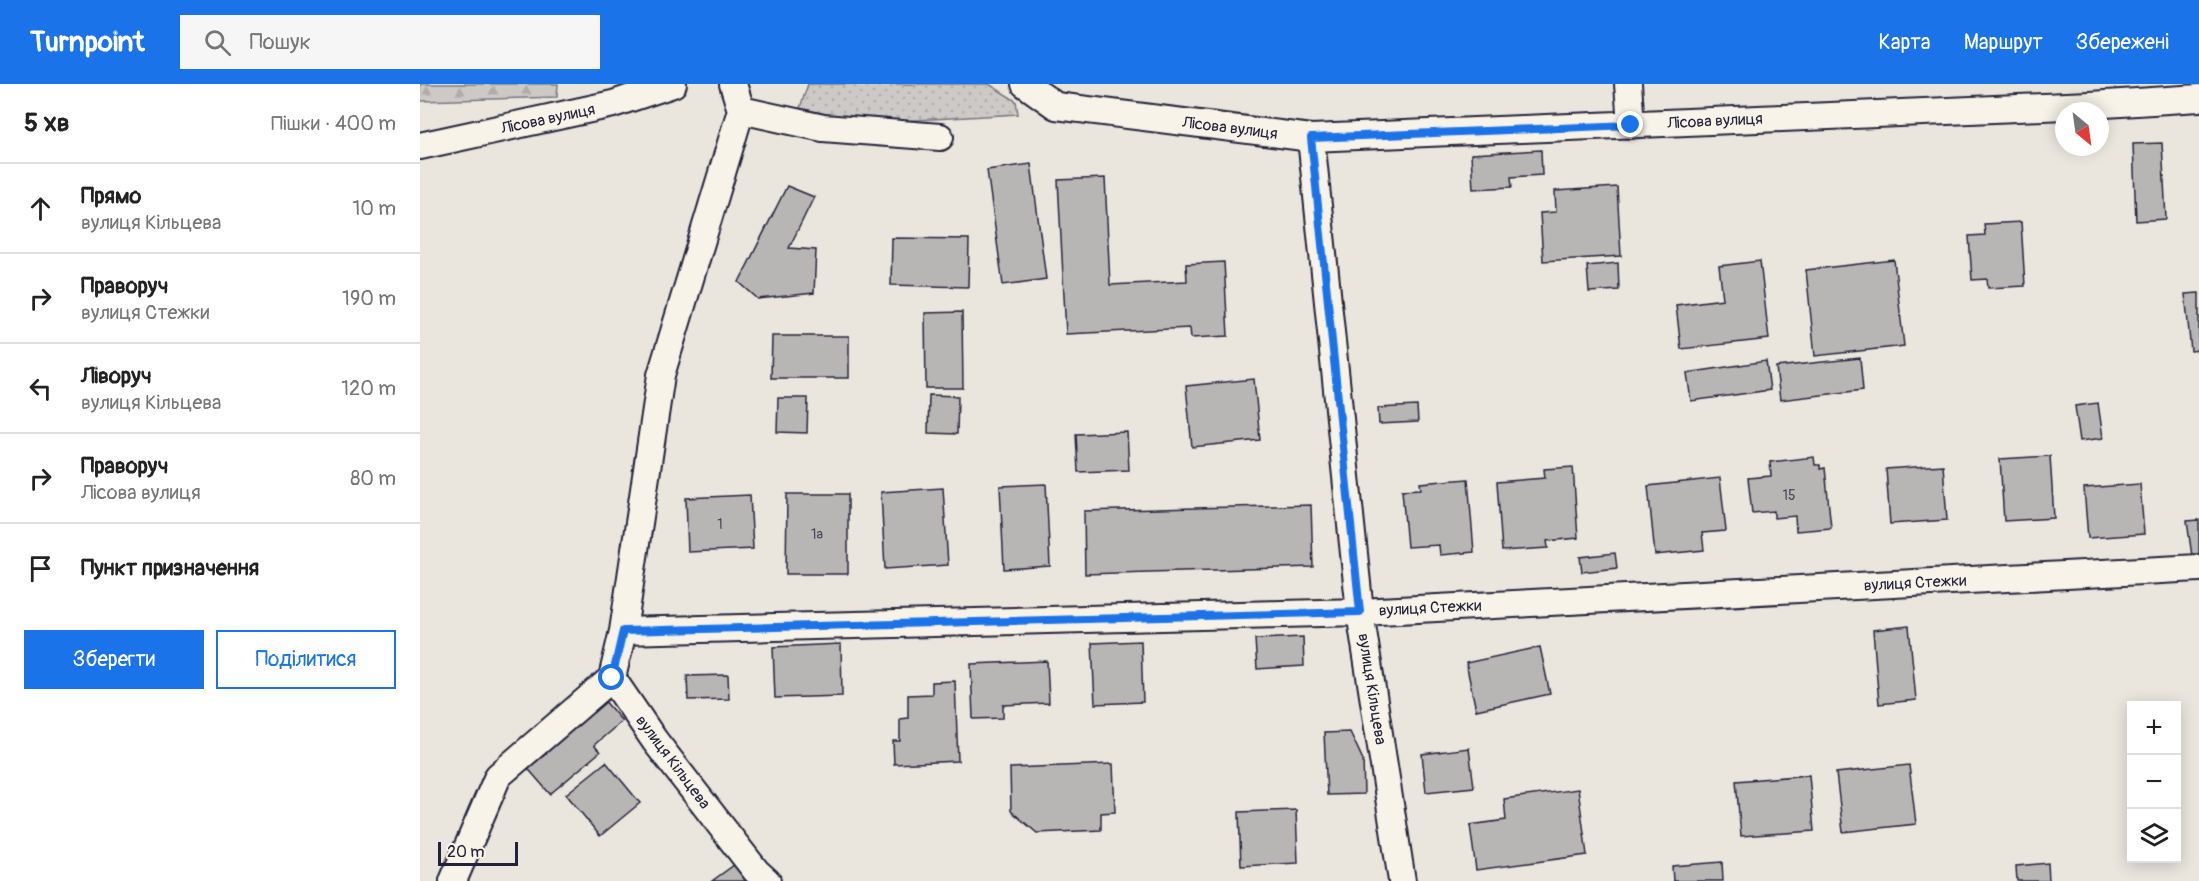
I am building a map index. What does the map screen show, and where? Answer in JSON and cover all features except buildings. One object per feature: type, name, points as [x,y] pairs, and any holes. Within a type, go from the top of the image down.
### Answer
[{"type":"street","name":"Лісова вулиця","points":[[420,146],[613,104],[673,84]]},
{"type":"street","points":[[453,881],[498,776],[612,678],[623,631],[661,375],[741,110],[733,84]]},
{"type":"street","name":"Лісова вулиця","points":[[1025,84],[1056,106],[1311,138],[2199,98]]},
{"type":"street","points":[[1628,84],[1631,125]]},
{"type":"street","points":[[741,110],[823,128],[940,137]]},
{"type":"street","name":"вулиця Кільцева","points":[[1311,138],[1360,612],[1402,881]]},
{"type":"street","name":"вулиця Стежки","points":[[623,631],[1360,612],[2199,568]]},
{"type":"street","name":"вулиця Кільцева","points":[[612,678],[655,741],[756,871],[767,881]]},
{"type":"green space","points":[[420,84],[558,84],[557,97],[420,101]]},
{"type":"green space","points":[[808,84],[989,84],[1016,101],[1018,114],[865,123],[800,108]]},
{"type":"route","points":[[612,678],[623,631],[1360,612],[1311,138],[1631,125]]}]
